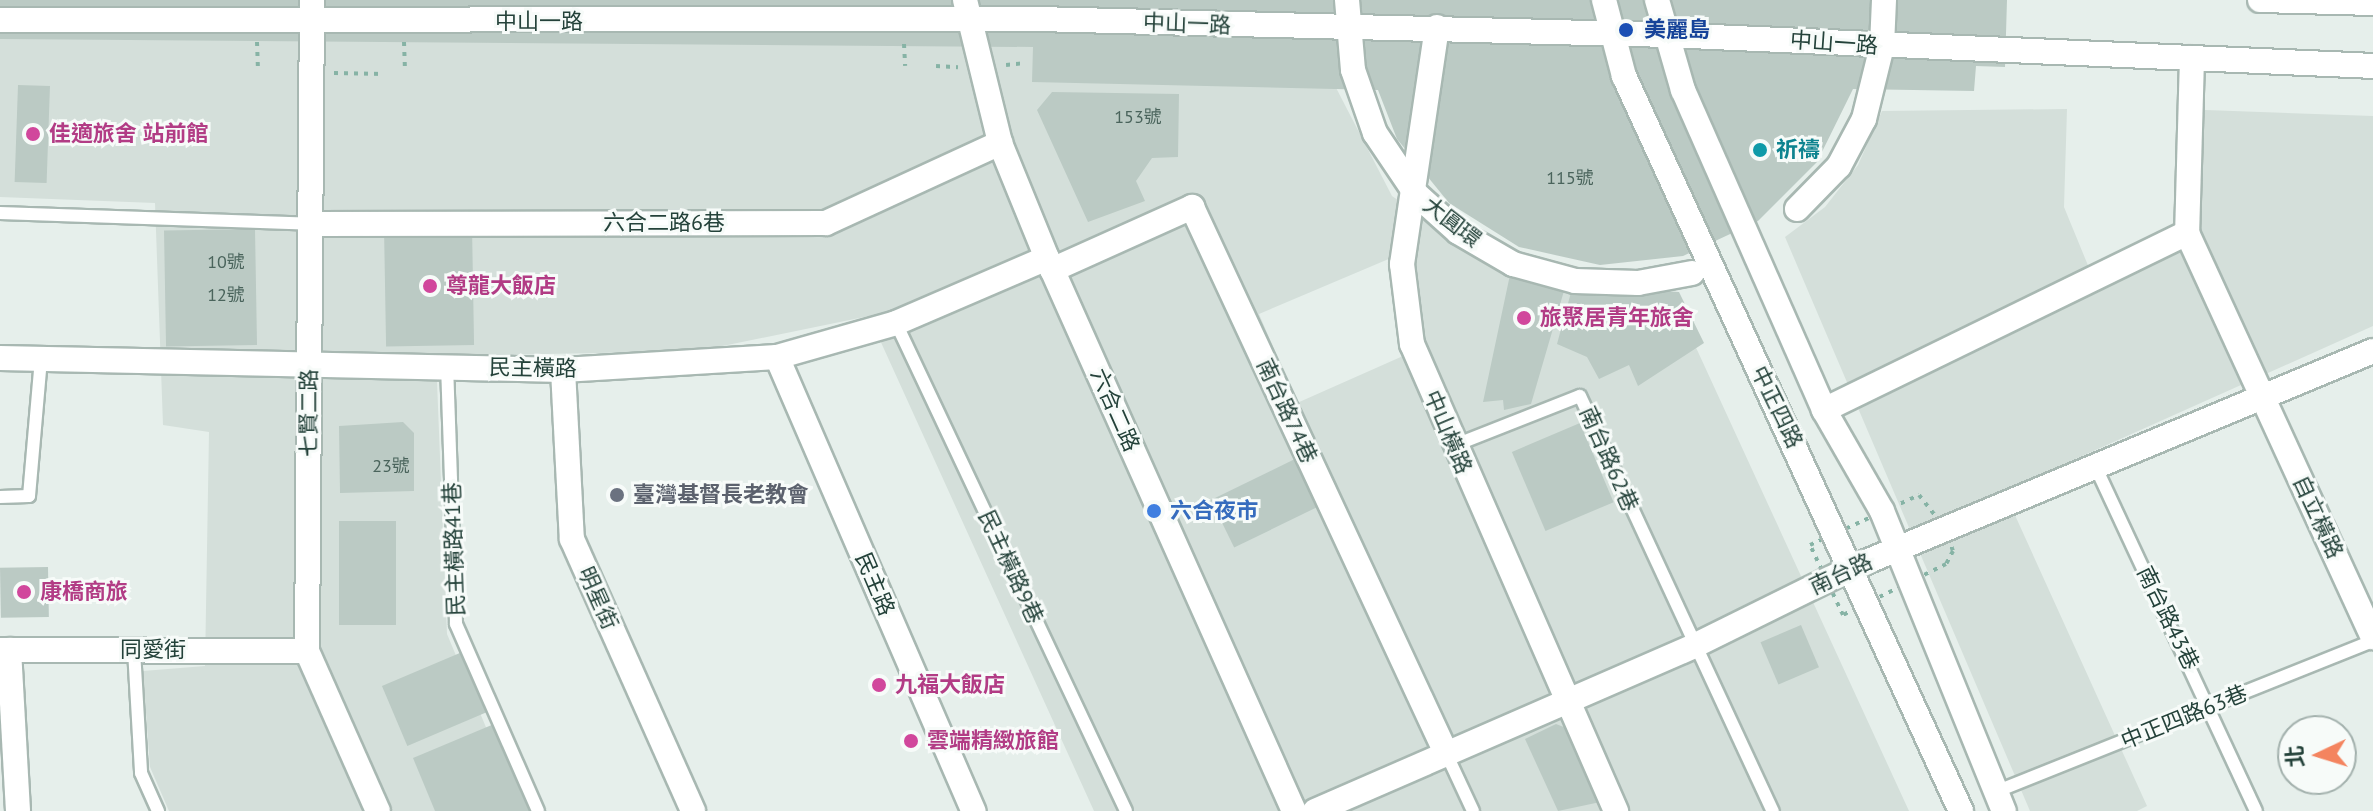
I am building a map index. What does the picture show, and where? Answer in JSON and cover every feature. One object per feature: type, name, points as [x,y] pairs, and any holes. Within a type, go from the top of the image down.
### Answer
[{"type":"street","name":"大圓環","points":[[1347,0],[1347,27],[1375,133],[1416,194],[1458,232],[1513,264],[1575,281],[1638,283],[1692,273]]},
{"type":"street","name":"中正四路","points":[[1604,0],[1613,35],[1709,268],[1854,567],[1955,809]]},
{"type":"street","name":"中正四路","points":[[1657,0],[1683,90],[1824,410],[1898,548],[2000,802]]},
{"type":"street","points":[[1797,209],[1839,166],[1864,119],[1882,46],[1884,0]]},
{"type":"street","points":[[2260,0],[2373,3]]},
{"type":"street","name":"中山一路","points":[[0,20],[312,10],[966,9],[1347,27],[1667,35],[2373,66]]},
{"type":"street","name":"六合二路","points":[[966,9],[1000,143],[1050,264],[1294,811]]},
{"type":"street","name":"七賢二路","points":[[312,10],[307,651],[378,811]]},
{"type":"street","name":"中山橫路","points":[[1437,27],[1416,194],[1402,264],[1412,344],[1453,446],[1616,811]]},
{"type":"street","points":[[1824,410],[2187,233],[2192,58]]},
{"type":"street","name":"六合二路6巷","points":[[311,224],[826,223],[1000,143]]},
{"type":"street","name":"南台路74巷","points":[[1050,264],[1192,207],[1446,753]]},
{"type":"street","name":"自立橫路","points":[[2187,233],[2373,639]]},
{"type":"street","name":"民主橫路","points":[[0,358],[309,360],[563,370],[777,357],[896,323],[1050,264]]},
{"type":"street","name":"南台路","points":[[1315,811],[1694,646],[1854,567],[2097,470],[2373,351]]},
{"type":"street","name":"民主路","points":[[777,357],[973,811]]},
{"type":"street","name":"明星街","points":[[563,370],[572,539],[693,811]]},
{"type":"street","points":[[4,650],[18,811]]},
{"type":"street","name":"同愛街","points":[[4,650],[307,651]]},
{"type":"lane","points":[[0,213],[311,224]]},
{"type":"lane","name":"民主橫路9巷","points":[[896,323],[1126,811]]},
{"type":"lane","points":[[0,497],[29,496],[41,359]]},
{"type":"lane","name":"民主橫路41巷","points":[[447,365],[456,624],[538,811]]},
{"type":"lane","name":"南台路62巷","points":[[1453,446],[1580,396],[1694,646]]},
{"type":"lane","name":"南台路43巷","points":[[2097,470],[2211,707],[2256,811]]},
{"type":"lane","name":"中正四路63巷","points":[[2000,802],[2211,707],[2373,639]]},
{"type":"lane","points":[[1694,646],[1773,811]]},
{"type":"lane","points":[[134,650],[141,773],[158,811]]},
{"type":"lane","points":[[1446,753],[1473,811]]},
{"type":"shaded area","points":[[0,0],[1335,0],[1332,80],[1392,196],[1499,270],[1583,294],[1676,304],[1909,811],[1094,811],[869,316],[698,351],[436,356],[447,634],[521,811],[169,811],[150,767],[143,671],[205,666],[209,432],[163,425],[155,203],[0,197]],"holes":[[[1391,258],[1403,356],[1297,403],[1259,314]]]},
{"type":"shaded area","points":[[2067,109],[2064,207],[2094,280],[2173,241],[2178,109],[2373,116],[2373,326],[2004,491],[2147,806],[2137,811],[2030,811],[1785,237],[1825,207],[1858,165],[1882,111]]},
{"type":"building","points":[[0,0],[2007,0],[2005,67],[1976,66],[1974,91],[1853,89],[1817,162],[1758,221],[1683,256],[1600,265],[1519,247],[1449,203],[1397,139],[1378,90],[1032,82],[1033,47],[0,39]]},
{"type":"building","name":"佳適旅舍 站前館","points":[[18,85],[50,86],[47,183],[15,182]]},
{"type":"building","points":[[1052,92],[1179,94],[1178,157],[1152,158],[1136,181],[1145,201],[1088,222],[1037,110]]},
{"type":"building","name":"尊龍大飯店","points":[[472,226],[474,345],[386,347],[384,228]]},
{"type":"building","points":[[255,229],[257,345],[166,347],[164,231]]},
{"type":"building","points":[[1511,270],[1566,284],[1531,404],[1504,410],[1503,400],[1483,402]]},
{"type":"building","points":[[1573,285],[1679,292],[1704,343],[1638,386],[1629,365],[1599,379],[1587,357],[1557,344]]},
{"type":"building","points":[[403,422],[414,433],[414,491],[340,493],[339,426]]},
{"type":"building","points":[[1580,423],[1614,502],[1545,531],[1512,452]]},
{"type":"building","points":[[1299,457],[1322,505],[1234,548],[1211,500]]},
{"type":"building","points":[[339,521],[396,521],[396,625],[339,625]]},
{"type":"building","name":"康橋商旅","points":[[48,567],[49,617],[1,618],[0,568]]},
{"type":"building","points":[[1801,625],[1819,667],[1778,685],[1760,642]]},
{"type":"building","points":[[474,647],[499,707],[407,746],[382,686]]},
{"type":"building","points":[[506,719],[544,811],[435,811],[413,758]]},
{"type":"building","points":[[1556,724],[1574,731],[1605,801],[1558,811],[1525,739]]},
{"type":"place","name":"美麗島","points":[[1626,30]]},
{"type":"place","name":"佳適旅舍 站前館","points":[[33,134]]},
{"type":"place","name":"祈禱","points":[[1760,150]]},
{"type":"place","name":"尊龍大飯店","points":[[430,286]]},
{"type":"place","name":"旅聚居青年旅舍","points":[[1524,318]]},
{"type":"place","name":"臺灣基督長老教會","points":[[617,495]]},
{"type":"place","name":"六合夜市","points":[[1154,511]]},
{"type":"place","name":"康橋商旅","points":[[24,592]]},
{"type":"place","name":"九福大飯店","points":[[879,685]]},
{"type":"place","name":"雲端精緻旅館","points":[[911,741]]}]
